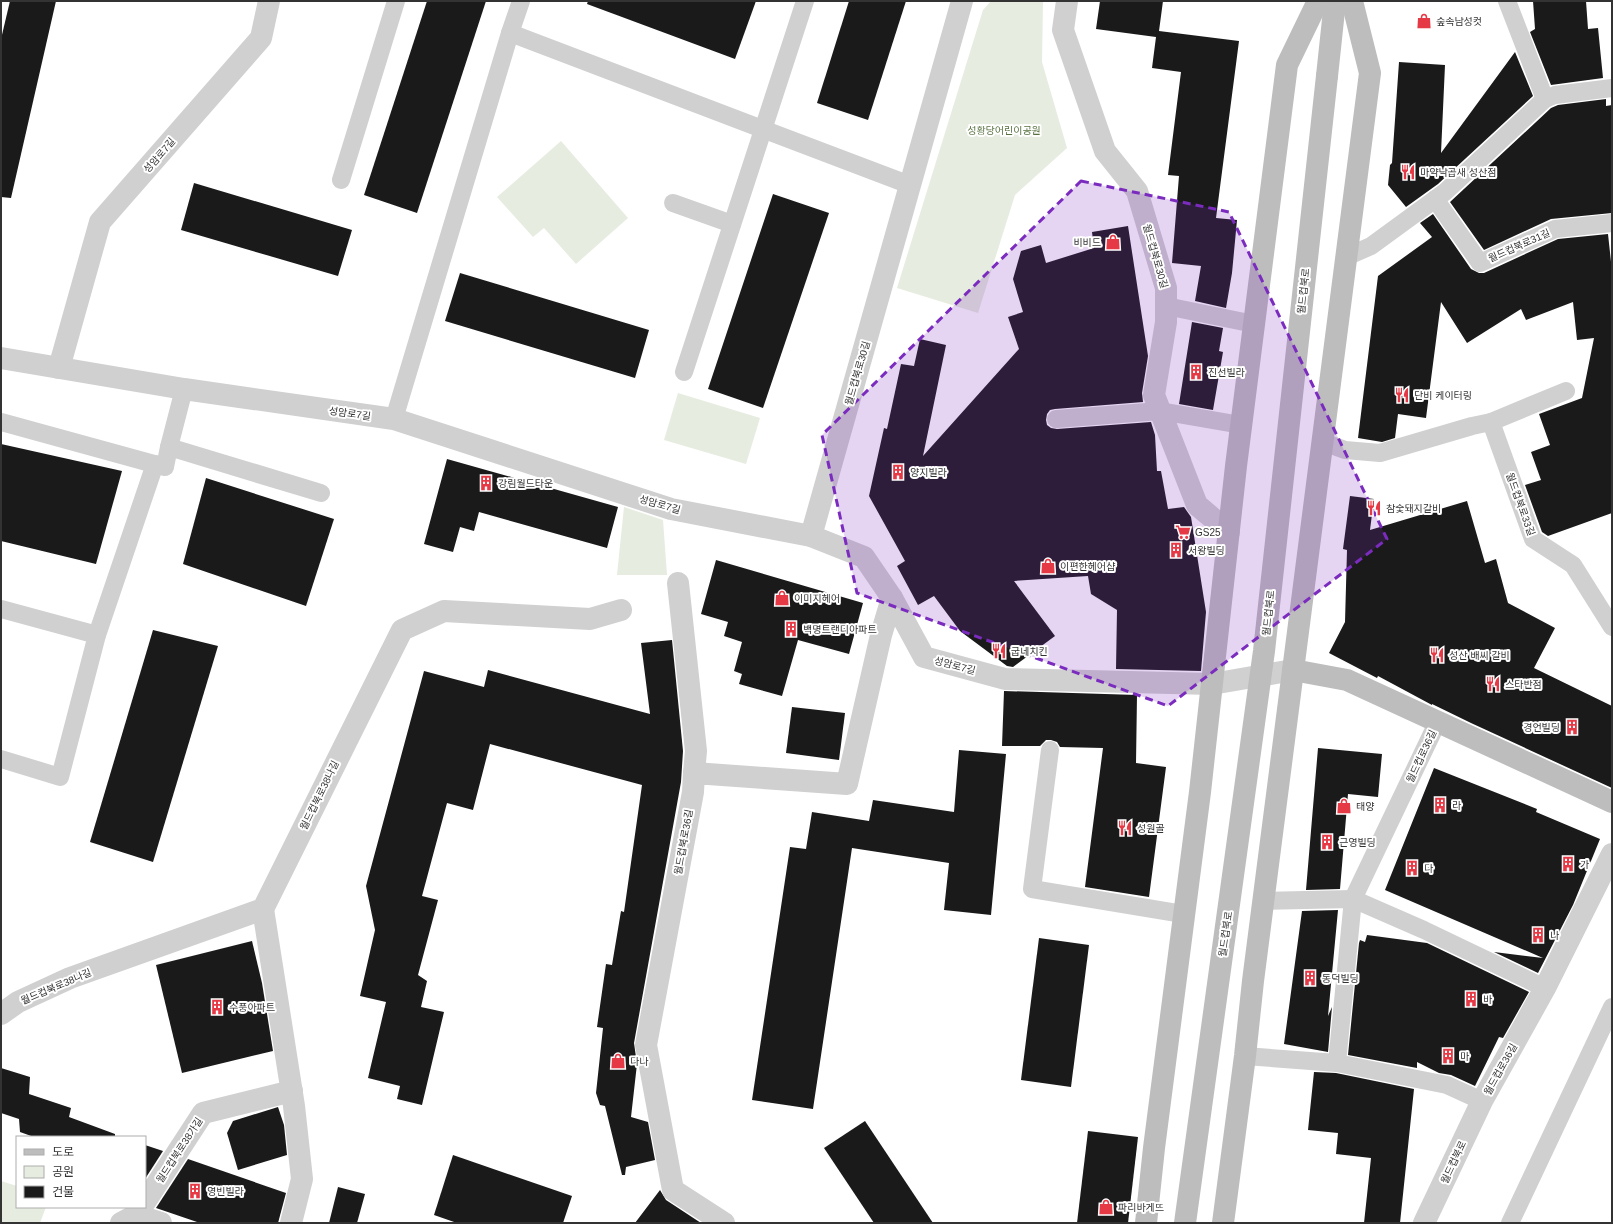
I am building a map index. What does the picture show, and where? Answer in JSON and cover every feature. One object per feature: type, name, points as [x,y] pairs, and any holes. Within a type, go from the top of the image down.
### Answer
[{"type":"main road","points":[[1146,1223],[1154,1148],[1200,792],[1241,425],[1287,65],[1318,1]]},
{"type":"main road","name":"월드컵북로","points":[[1185,1223],[1264,651],[1335,1]]},
{"type":"main road","points":[[1223,1223],[1370,73],[1352,1]]},
{"type":"main road","name":"월드컵로36길","points":[[1293,670],[1347,680],[1612,802]]},
{"type":"street","name":"성암로7길","points":[[59,368],[100,222],[261,38],[268,1]]},
{"type":"street","name":"월드컵북로30길","points":[[811,536],[962,1]]},
{"type":"street","name":"월드컵북로30길","points":[[1067,1],[1062,30],[1104,151],[1137,191],[1166,288],[1166,322],[1154,395],[1197,505],[1228,532]]},
{"type":"street","name":"성암로7길","points":[[1,358],[184,389],[394,419],[670,509],[811,536],[864,557],[892,598],[924,656],[1006,679],[1212,684],[1293,670]]},
{"type":"street","name":"월드컵북로36길","points":[[678,583],[696,751],[693,792],[646,1045],[673,1190],[724,1223]]},
{"type":"street","points":[[694,773],[847,784],[881,635],[892,598]]},
{"type":"street","name":"월드컵북로38나길","points":[[1,1014],[18,1002],[70,978],[263,909],[402,630],[444,611],[590,619],[621,610]]},
{"type":"street","name":"월드컵로36길","points":[[1482,1101],[1545,988],[1612,854]]},
{"type":"street","points":[[263,909],[292,1091],[302,1179],[291,1223]]},
{"type":"street","name":"월드컵북로38가길","points":[[146,1197],[203,1113],[292,1091]]},
{"type":"street","name":"월드컵북로","points":[[1424,1223],[1482,1101]]},
{"type":"street","name":"월드컵북로38가길","points":[[136,1212],[161,1223]]},
{"type":"lane","points":[[341,180],[396,1]]},
{"type":"lane","points":[[394,419],[510,33],[521,1]]},
{"type":"lane","points":[[684,372],[805,1]]},
{"type":"lane","points":[[1507,1],[1545,99]]},
{"type":"lane","points":[[510,33],[910,185]]},
{"type":"lane","points":[[1346,257],[1371,246],[1445,192],[1545,99],[1555,94],[1612,88]]},
{"type":"lane","name":"월드컵북로31길","points":[[1435,199],[1480,263],[1555,230],[1612,223]]},
{"type":"lane","points":[[673,203],[732,224]]},
{"type":"lane","points":[[1166,306],[1254,324]]},
{"type":"lane","points":[[1,422],[165,467],[184,389]]},
{"type":"lane","points":[[1323,442],[1345,450],[1380,453],[1472,426],[1491,422],[1566,391]]},
{"type":"lane","points":[[1056,419],[1160,411],[1241,425]]},
{"type":"lane","name":"월드컵북로33길","points":[[1491,422],[1533,539],[1574,565],[1612,627]]},
{"type":"lane","points":[[169,447],[321,492]]},
{"type":"lane","points":[[1,759],[60,777],[97,635],[155,464]]},
{"type":"lane","points":[[1,609],[97,635]]},
{"type":"lane","name":"월드컵로36길","points":[[1337,1063],[1353,899],[1438,721]]},
{"type":"lane","points":[[1050,750],[1032,889],[1184,914]]},
{"type":"lane","points":[[1263,901],[1353,899],[1424,930],[1545,988]]},
{"type":"lane","points":[[1510,1223],[1612,1007]]},
{"type":"lane","name":"월드컵로36길","points":[[1245,1056],[1337,1063],[1447,1085],[1482,1101]]},
{"type":"highlighted area","points":[[1081,181],[1229,212],[1387,539],[1168,706],[857,593],[822,435]]},
{"type":"green space","name":"성황당어린이공원","points":[[991,1],[1043,1],[1042,62],[1067,148],[1015,195],[978,313],[897,288],[983,10]]},
{"type":"green space","points":[[561,141],[628,218],[576,264],[544,228],[533,237],[497,197]]},
{"type":"green space","points":[[678,393],[760,418],[746,464],[664,440]]},
{"type":"green space","points":[[624,507],[663,520],[667,575],[617,575]]},
{"type":"green space","points":[[1,1181],[16,1186],[16,1208],[46,1208],[40,1223],[1,1223]]},
{"type":"building","points":[[10,1],[56,1],[11,198],[1,197],[1,39]]},
{"type":"building","points":[[427,1],[486,1],[417,213],[364,195]]},
{"type":"building","points":[[588,1],[756,1],[735,59],[587,4]]},
{"type":"building","points":[[849,1],[906,1],[868,120],[817,103]]},
{"type":"building","points":[[1100,1],[1163,1],[1159,31],[1239,41],[1216,218],[1237,220],[1232,273],[1226,308],[1195,301],[1201,266],[1172,263],[1179,176],[1168,175],[1181,72],[1152,68],[1156,37],[1096,29]]},
{"type":"building","points":[[1533,1],[1586,1],[1588,29],[1598,28],[1603,78],[1551,85],[1530,32],[1535,29]]},
{"type":"building","points":[[1515,52],[1533,96],[1438,184],[1406,207],[1388,185],[1390,165],[1392,163],[1399,62],[1445,65],[1441,153]]},
{"type":"building","points":[[1606,99],[1606,106],[1612,105],[1612,213],[1551,219],[1484,250],[1450,202],[1551,108],[1558,105]]},
{"type":"building","points":[[194,183],[352,230],[338,276],[181,230]]},
{"type":"building","points":[[773,194],[829,213],[763,408],[708,389]]},
{"type":"building","points":[[1433,214],[1471,269],[1479,273],[1484,273],[1558,239],[1608,234],[1612,271],[1612,513],[1548,536],[1542,532],[1525,485],[1541,480],[1531,452],[1550,445],[1539,414],[1582,398],[1594,338],[1577,340],[1573,302],[1526,320],[1521,309],[1467,343],[1441,302],[1426,418],[1398,414],[1395,438],[1382,442],[1358,438],[1378,276],[1432,237],[1420,223]]},
{"type":"building","points":[[1128,226],[1148,356],[1142,393],[1143,402],[1055,409],[1050,410],[1047,414],[1046,420],[1047,425],[1051,428],[1057,429],[1151,422],[1155,435],[1157,471],[1161,471],[1168,509],[1184,507],[1191,517],[1206,612],[1201,671],[1116,669],[1117,610],[1091,594],[1088,576],[1014,581],[1055,636],[1013,667],[1007,666],[960,631],[934,596],[918,605],[897,566],[905,561],[869,496],[884,428],[887,429],[901,364],[914,366],[920,339],[946,345],[923,456],[1019,349],[1008,317],[1023,312],[1013,279],[1021,251],[1041,245],[1046,263],[1094,248],[1092,232]]},
{"type":"building","points":[[460,273],[649,330],[635,378],[445,321]]},
{"type":"building","name":"진선빌라","points":[[1192,322],[1223,328],[1219,351],[1223,352],[1213,410],[1179,404]]},
{"type":"building","points":[[1,444],[122,471],[96,564],[1,541]]},
{"type":"building","name":"강림월드타운","points":[[447,459],[618,507],[607,548],[479,512],[474,531],[460,527],[453,552],[424,544]]},
{"type":"building","points":[[206,478],[334,519],[306,606],[183,564]]},
{"type":"building","points":[[1350,496],[1374,499],[1370,530],[1467,501],[1485,563],[1496,559],[1508,603],[1555,628],[1534,668],[1612,706],[1612,788],[1432,705],[1378,676],[1377,678],[1329,653],[1345,622],[1347,550],[1343,549]]},
{"type":"building","name":"백명트랜디아파트","points":[[716,560],[863,603],[849,654],[798,640],[782,696],[739,684],[742,674],[734,671],[742,642],[724,636],[728,622],[701,614]]},
{"type":"building","points":[[153,630],[218,646],[153,862],[90,842]]},
{"type":"building","points":[[672,640],[683,751],[681,782],[634,1043],[637,1064],[631,1117],[648,1122],[655,1160],[626,1167],[625,1175],[622,1175],[605,1106],[600,1105],[596,1093],[603,1028],[597,1027],[606,964],[612,965],[621,911],[624,912],[642,785],[490,744],[473,810],[447,803],[422,896],[438,900],[418,975],[427,981],[421,1007],[444,1012],[422,1105],[397,1099],[400,1086],[368,1078],[386,1002],[360,996],[375,930],[366,886],[424,671],[484,687],[488,670],[650,714],[641,643]]},
{"type":"building","points":[[1004,691],[1137,695],[1136,763],[1166,767],[1149,897],[1085,887],[1103,748],[1060,747],[1057,742],[1051,740],[1046,740],[1040,746],[1002,746]]},
{"type":"building","points":[[792,707],[845,713],[839,760],[786,753]]},
{"type":"building","name":"근영빌딩","points":[[1318,748],[1382,754],[1378,797],[1348,794],[1340,889],[1306,890]]},
{"type":"building","points":[[959,750],[1006,754],[991,915],[944,910],[949,863],[852,848],[813,1109],[752,1100],[790,847],[806,849],[812,812],[869,821],[873,800],[954,812]]},
{"type":"building","points":[[1434,768],[1537,809],[1536,812],[1600,839],[1573,905],[1538,973],[1494,952],[1543,958],[1385,890]]},
{"type":"building","name":"동덕빌딩","points":[[1338,910],[1328,1016],[1332,1007],[1328,1052],[1284,1044],[1302,911]]},
{"type":"building","points":[[1367,935],[1427,943],[1529,992],[1503,1038],[1499,1037],[1475,1086],[1451,1075],[1439,1073],[1417,1062],[1417,1068],[1348,1055],[1359,943],[1360,940],[1365,942]]},
{"type":"building","points":[[1039,938],[1089,945],[1071,1087],[1021,1080]]},
{"type":"building","name":"수풍아파트","points":[[252,941],[262,983],[273,1051],[182,1073],[156,965]]},
{"type":"building","points":[[1,1068],[30,1077],[29,1094],[71,1108],[69,1117],[115,1134],[115,1136],[31,1136],[20,1132],[19,1119],[1,1113]]},
{"type":"building","points":[[1314,1072],[1336,1073],[1414,1089],[1400,1223],[1364,1223],[1371,1158],[1336,1154],[1338,1133],[1308,1130]]},
{"type":"building","points":[[278,1107],[284,1125],[287,1155],[238,1170],[227,1133],[233,1121]]},
{"type":"building","points":[[865,1121],[933,1223],[874,1223],[824,1148]]},
{"type":"building","points":[[1088,1131],[1138,1137],[1128,1223],[1077,1223]]},
{"type":"building","points":[[146,1145],[163,1151],[146,1177]]},
{"type":"building","points":[[453,1155],[572,1196],[563,1223],[457,1223],[434,1215]]},
{"type":"building","points":[[188,1159],[286,1193],[278,1223],[200,1223],[156,1208]]},
{"type":"building","points":[[338,1187],[365,1194],[357,1223],[329,1223]]},
{"type":"building","points":[[660,1190],[666,1200],[701,1223],[635,1223]]},
{"type":"place","name":"숲속남성컷","points":[[1424,21]]},
{"type":"place","name":"마약낙곱새 성산점","points":[[1408,172]]},
{"type":"place","name":"비비드","points":[[1113,242]]},
{"type":"place","name":"진선빌라","points":[[1196,372]]},
{"type":"place","name":"단비 케이터링","points":[[1402,395]]},
{"type":"place","name":"양지빌라","points":[[898,472]]},
{"type":"place","name":"강림월드타운","points":[[486,483]]},
{"type":"place","name":"참숯돼지갈비","points":[[1374,508]]},
{"type":"place","name":"GS25","points":[[1183,532]]},
{"type":"place","name":"서왕빌딩","points":[[1176,550]]},
{"type":"place","name":"이편한헤어샵","points":[[1048,566]]},
{"type":"place","name":"이미지헤어","points":[[782,598]]},
{"type":"place","name":"백명트랜디아파트","points":[[791,629]]},
{"type":"place","name":"굽네치킨","points":[[999,651]]},
{"type":"place","name":"성산 배씨 갈비","points":[[1437,655]]},
{"type":"place","name":"스타반점","points":[[1493,684]]},
{"type":"place","name":"경언빌딩","points":[[1572,727]]},
{"type":"place","name":"라","points":[[1440,805]]},
{"type":"place","name":"태양","points":[[1344,806]]},
{"type":"place","name":"성원골","points":[[1125,828]]},
{"type":"place","name":"근영빌딩","points":[[1327,842]]},
{"type":"place","name":"가","points":[[1568,864]]},
{"type":"place","name":"다","points":[[1412,868]]},
{"type":"place","name":"나","points":[[1538,935]]},
{"type":"place","name":"동덕빌딩","points":[[1310,978]]},
{"type":"place","name":"바","points":[[1471,999]]},
{"type":"place","name":"수풍아파트","points":[[217,1007]]},
{"type":"place","name":"마","points":[[1448,1056]]},
{"type":"place","name":"다나","points":[[618,1061]]},
{"type":"place","name":"영빈빌라","points":[[195,1191]]},
{"type":"place","name":"파리바게뜨","points":[[1106,1207]]}]
